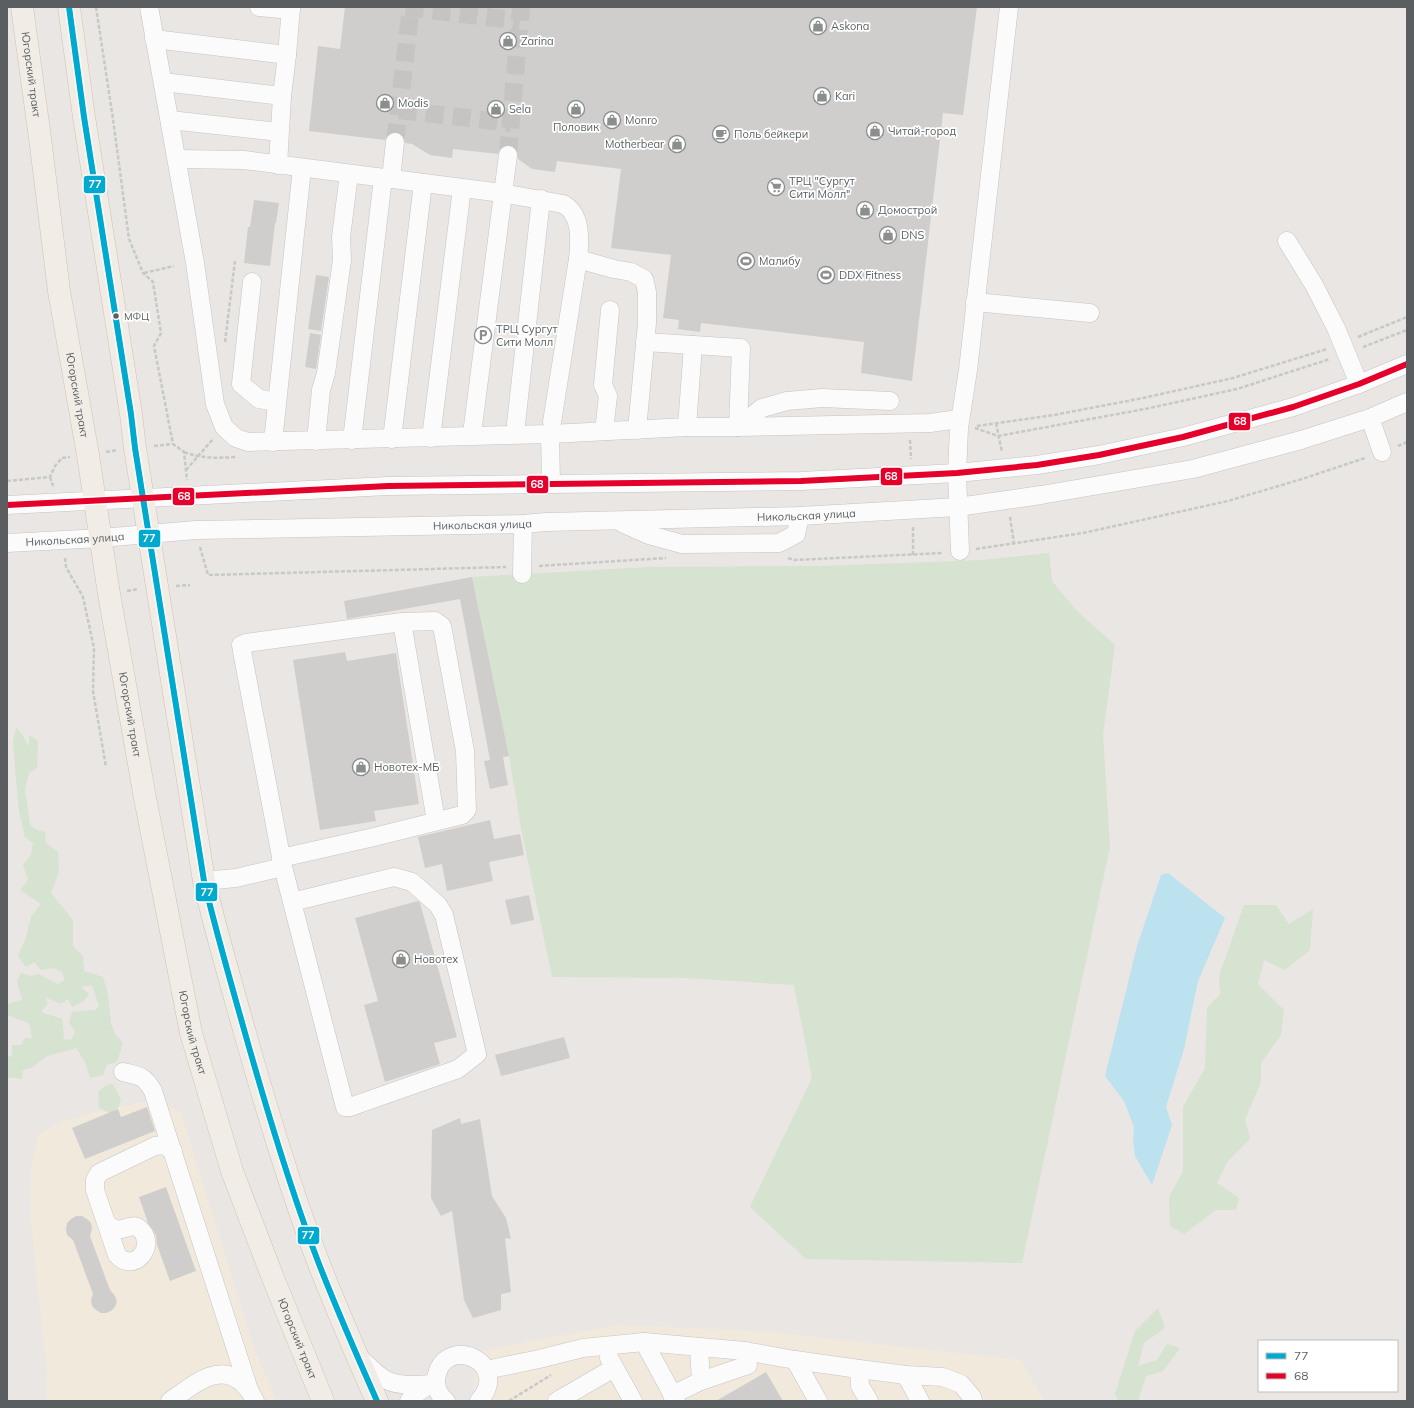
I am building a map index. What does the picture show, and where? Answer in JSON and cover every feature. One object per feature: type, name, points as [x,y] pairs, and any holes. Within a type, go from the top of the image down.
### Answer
[{"type":"main road","name":"Югорский тракт","points":[[22,7],[59,291],[145,798],[191,1033],[232,1171],[273,1278],[323,1401]]},
{"type":"main road","points":[[68,7],[143,499],[204,881],[219,940],[283,1160],[319,1264],[356,1355],[377,1401]]},
{"type":"street","points":[[149,7],[195,263],[215,404],[224,427],[236,438],[248,442],[273,442],[431,438],[551,428],[604,431],[687,427],[738,428],[964,423]]},
{"type":"street","points":[[259,7],[291,8],[288,54],[279,132],[278,165]]},
{"type":"street","points":[[960,551],[957,473],[964,423],[975,302],[1009,7]]},
{"type":"street","points":[[154,39],[288,54]]},
{"type":"street","points":[[163,82],[282,96]]},
{"type":"street","points":[[170,120],[279,132]]},
{"type":"street","points":[[352,440],[387,178],[395,142]]},
{"type":"street","points":[[473,426],[508,155]]},
{"type":"street","points":[[177,159],[244,160],[502,193],[541,199],[563,204],[568,207],[577,220],[580,242],[551,428],[551,483]]},
{"type":"street","points":[[273,442],[302,168]]},
{"type":"street","points":[[316,441],[321,390],[326,373],[342,260],[341,237],[349,174]]},
{"type":"street","points":[[392,439],[423,183]]},
{"type":"street","points":[[431,438],[462,188]]},
{"type":"street","points":[[516,424],[541,199]]},
{"type":"street","points":[[1287,241],[1314,285],[1336,328],[1359,384]]},
{"type":"street","points":[[578,260],[631,272],[644,279],[647,292],[645,342],[637,430]]},
{"type":"street","points":[[252,282],[241,384],[258,399],[277,402]]},
{"type":"street","points":[[975,302],[1090,313]]},
{"type":"street","points":[[604,431],[608,396],[603,385],[610,310]]},
{"type":"street","points":[[645,342],[741,348],[738,428]]},
{"type":"street","points":[[687,427],[693,345]]},
{"type":"street","points":[[7,505],[388,486],[801,481],[957,473],[1044,464],[1099,455],[1175,439],[1293,407],[1359,384],[1407,364]]},
{"type":"street","points":[[738,428],[762,408],[788,401],[822,398],[890,401]]},
{"type":"street","name":"Никольская улица","points":[[7,543],[100,538],[196,530],[523,524],[546,522],[800,516],[958,507],[1041,495],[1194,469],[1301,440],[1370,418],[1407,402]]},
{"type":"street","points":[[1370,418],[1382,452]]},
{"type":"street","points":[[618,521],[649,535],[682,544],[780,543],[796,534],[800,516]]},
{"type":"street","points":[[522,574],[523,524]]},
{"type":"street","points":[[204,881],[236,878],[282,863],[374,837],[462,815],[468,810],[465,751],[442,626],[439,623],[435,621],[402,622],[246,643],[241,645],[282,863],[292,902],[345,1107],[350,1107],[458,1069],[477,1054],[444,915],[438,905],[412,882],[394,877],[292,902]]},
{"type":"street","points":[[402,622],[436,821]]},
{"type":"street","points":[[123,1072],[143,1077],[153,1091],[252,1396]]},
{"type":"street","points":[[106,1222],[94,1190],[95,1180],[99,1174],[155,1146],[164,1145],[173,1151]]},
{"type":"street","points":[[644,1342],[674,1398],[701,1381],[748,1365],[745,1351]]},
{"type":"street","points":[[486,1370],[583,1348],[644,1342],[745,1351],[859,1369],[906,1375],[943,1377],[962,1384],[972,1397],[973,1401]]},
{"type":"street","points":[[602,1347],[633,1401]]},
{"type":"street","points":[[699,1348],[701,1381]]},
{"type":"street","points":[[356,1355],[380,1377],[397,1385],[433,1383]]},
{"type":"street","points":[[409,1401],[414,1395],[433,1383],[439,1368],[444,1362],[451,1357],[467,1355],[475,1358],[486,1370],[488,1386],[485,1394],[479,1401]]},
{"type":"street","points":[[795,1360],[818,1401]]},
{"type":"street","points":[[556,1401],[614,1368]]},
{"type":"street","points":[[859,1369],[860,1386],[868,1401]]},
{"type":"street","points":[[170,1401],[211,1375],[228,1374],[240,1381],[252,1396]]},
{"type":"street","points":[[906,1375],[920,1401]]},
{"type":"street","points":[[433,1383],[438,1392],[446,1401]]},
{"type":"path","points":[[96,7],[129,239],[143,273],[153,282],[160,333],[154,346],[173,444],[184,452],[191,497]]},
{"type":"path","points":[[143,273],[174,266]]},
{"type":"path","points":[[964,423],[998,436],[1145,410],[1237,389],[1346,354],[1407,330]]},
{"type":"path","points":[[196,530],[208,576]]},
{"type":"path","points":[[83,598],[94,648],[93,691],[106,767]]},
{"type":"shaded area","points":[[157,1099],[181,1113],[254,1348],[277,1401],[46,1401],[47,1375],[30,1213],[31,1169],[38,1135],[63,1121]]},
{"type":"shaded area","points":[[617,1325],[761,1331],[1021,1360],[1044,1401],[474,1401],[475,1352]]},
{"type":"green space","points":[[1049,553],[1052,581],[1077,611],[1115,645],[1103,735],[1110,847],[1022,1263],[806,1259],[750,1207],[812,1078],[794,985],[686,978],[552,977],[472,577],[648,567],[821,566],[982,560]]},
{"type":"green space","points":[[16,728],[29,746],[29,735],[38,741],[37,768],[29,773],[25,789],[30,825],[37,830],[45,832],[46,843],[58,852],[59,872],[51,893],[73,920],[73,946],[83,956],[84,971],[103,977],[108,994],[111,1024],[115,1034],[123,1043],[117,1062],[107,1065],[103,1075],[90,1078],[85,1062],[76,1048],[47,1056],[31,1068],[23,1070],[22,1079],[7,1077],[7,1055],[12,1057],[12,1045],[21,1045],[25,1038],[32,1038],[29,1023],[7,1015],[7,1004],[22,1000],[17,981],[21,973],[31,976],[38,974],[58,984],[65,980],[62,972],[53,968],[41,970],[34,962],[26,967],[18,956],[26,937],[31,917],[41,904],[20,890],[28,880],[23,865],[31,855],[33,843],[25,837],[19,811],[13,741]],"holes":[[[92,985],[99,1006],[95,1010],[72,1012],[69,1022],[75,1032],[71,1040],[64,1039],[62,1019],[41,1012],[48,1004],[45,997],[61,1004],[68,999],[72,1007],[83,1002],[89,994],[81,987]]]},
{"type":"green space","points":[[1244,905],[1276,905],[1289,924],[1313,909],[1310,950],[1285,970],[1264,960],[1258,984],[1284,1010],[1281,1035],[1261,1063],[1261,1082],[1245,1119],[1250,1139],[1227,1162],[1217,1183],[1239,1198],[1236,1210],[1216,1210],[1184,1234],[1170,1226],[1169,1197],[1183,1171],[1183,1107],[1205,1068],[1207,1008],[1220,994],[1219,976]]},
{"type":"green space","points":[[113,1084],[121,1100],[118,1108],[111,1114],[99,1108],[98,1092],[107,1085]]},
{"type":"green space","points":[[1158,1308],[1165,1328],[1144,1343],[1138,1366],[1157,1360],[1167,1344],[1180,1348],[1163,1371],[1146,1376],[1138,1401],[1119,1401],[1115,1394],[1135,1331]]},
{"type":"water","points":[[1168,873],[1225,918],[1198,981],[1184,1049],[1166,1107],[1172,1125],[1152,1185],[1135,1156],[1133,1139],[1134,1127],[1124,1101],[1105,1076],[1137,946],[1161,875]]},
{"type":"building","name":"ТРЦ \"Сургут Сити Молл\"","points":[[345,7],[977,7],[963,115],[943,113],[912,381],[861,373],[864,342],[701,323],[700,332],[678,329],[679,320],[663,318],[671,255],[611,248],[621,169],[557,161],[555,172],[532,169],[518,159],[517,151],[514,146],[509,145],[500,148],[498,154],[453,149],[452,158],[430,155],[412,144],[405,143],[404,137],[397,132],[390,133],[385,140],[309,131],[318,46],[340,49]]},
{"type":"building","points":[[254,200],[279,203],[270,266],[244,263],[248,227],[250,227]]},
{"type":"building","points":[[316,275],[329,277],[321,331],[308,329]]},
{"type":"building","points":[[310,333],[321,335],[316,369],[305,367]]},
{"type":"building","points":[[472,577],[509,756],[503,757],[508,785],[490,789],[484,761],[490,760],[460,599],[347,619],[344,601]]},
{"type":"building","name":"Новотех-МБ","points":[[345,652],[347,661],[396,653],[419,804],[374,811],[376,821],[320,830],[293,660]]},
{"type":"building","points":[[490,820],[494,839],[520,834],[524,855],[489,862],[493,881],[447,891],[442,864],[425,868],[418,837]]},
{"type":"building","points":[[529,895],[534,920],[511,925],[505,900]]},
{"type":"building","name":"Новотех","points":[[418,901],[420,903],[457,1037],[434,1043],[440,1064],[385,1082],[364,1005],[378,1001],[355,918]]},
{"type":"building","points":[[564,1037],[570,1058],[501,1076],[495,1055]]},
{"type":"building","points":[[147,1107],[155,1131],[85,1159],[72,1128],[118,1109],[121,1117]]},
{"type":"building","points":[[460,1118],[461,1124],[480,1119],[492,1196],[506,1218],[511,1239],[505,1238],[511,1292],[501,1294],[501,1310],[473,1318],[464,1300],[452,1211],[441,1216],[431,1198],[432,1130]]},
{"type":"building","points":[[166,1187],[196,1271],[170,1281],[157,1245],[156,1235],[148,1223],[139,1197]]},
{"type":"building","points":[[76,1216],[82,1216],[91,1223],[92,1229],[90,1236],[110,1290],[117,1301],[115,1307],[106,1313],[101,1313],[92,1306],[91,1300],[93,1294],[73,1240],[67,1235],[67,1223]]},
{"type":"building","points":[[766,1372],[783,1401],[716,1401]]},
{"type":"tunnel","points":[[406,7],[520,21]]},
{"type":"tunnel","points":[[395,142],[411,7]]},
{"type":"tunnel","points":[[508,155],[521,7]]},
{"type":"tunnel","points":[[399,110],[511,123]]},
{"type":"transit line","name":"77","points":[[69,7],[84,117],[131,414],[135,448],[204,881],[253,1062],[289,1179],[308,1236],[347,1333],[377,1401]]},
{"type":"transit line","name":"68","points":[[7,505],[388,486],[801,481],[957,473],[1037,465],[1099,455],[1183,437],[1293,407],[1359,384],[1407,364]]},
{"type":"place","name":"Askona","points":[[818,26]]},
{"type":"place","name":"Zarina","points":[[508,41]]},
{"type":"place","name":"Kari","points":[[822,96]]},
{"type":"place","name":"Modis","points":[[385,103]]},
{"type":"place","name":"Sela","points":[[496,109]]},
{"type":"place","name":"Половик","points":[[576,109]]},
{"type":"place","name":"Monro","points":[[612,120]]},
{"type":"place","name":"Читай-город","points":[[875,131]]},
{"type":"place","name":"Поль бейкери","points":[[721,134]]},
{"type":"place","name":"Motherbear","points":[[677,144]]},
{"type":"place","name":"ТРЦ \"Сургут Сити Молл\"","points":[[776,187]]},
{"type":"place","name":"Домострой","points":[[865,210]]},
{"type":"place","name":"DNS","points":[[888,235]]},
{"type":"place","name":"Малибу","points":[[746,261]]},
{"type":"place","name":"DDX Fitness","points":[[826,275]]},
{"type":"place","name":"МФЦ","points":[[116,316]]},
{"type":"place","name":"ТРЦ Сургут Сити Молл","points":[[483,335]]},
{"type":"place","name":"Новотех-МБ","points":[[361,767]]},
{"type":"place","name":"Новотех","points":[[401,959]]}]
